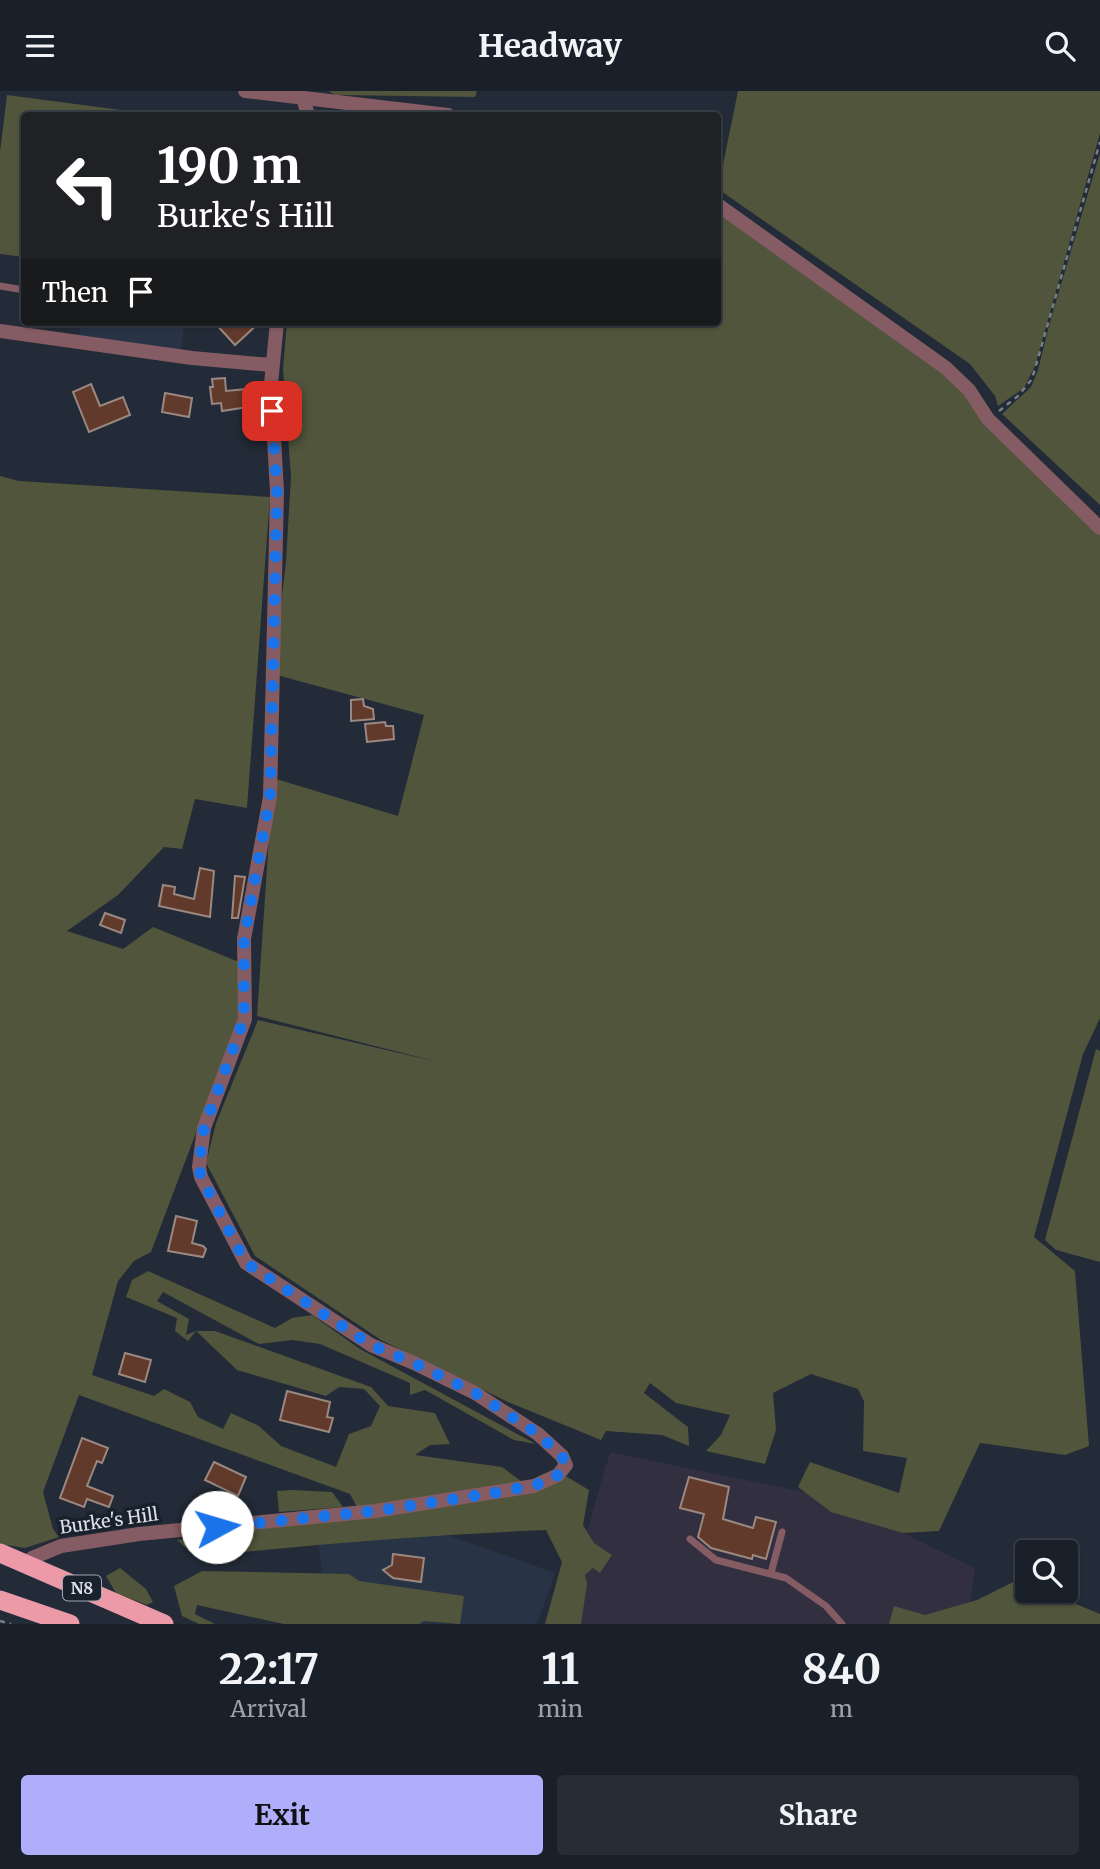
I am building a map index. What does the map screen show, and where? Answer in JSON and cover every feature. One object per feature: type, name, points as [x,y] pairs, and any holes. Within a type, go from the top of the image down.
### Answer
[{"type":"highway","name":"N8","points":[[0,1553],[164,1624]]},
{"type":"highway","name":"N8","points":[[0,1600],[70,1624]]},
{"type":"street","points":[[245,91],[422,112]]},
{"type":"street","points":[[303,98],[307,112]]},
{"type":"street","points":[[721,207],[946,368],[970,390],[988,419],[1100,528]]},
{"type":"street","name":"Burke's Hill","points":[[30,1564],[32,1558],[61,1546],[139,1534],[375,1511],[534,1486],[553,1479],[566,1465],[562,1456],[538,1434],[475,1393],[371,1345],[246,1263],[201,1177],[199,1167],[204,1128],[244,1019],[244,939],[270,797],[277,492],[271,365],[276,326]]},
{"type":"street","points":[[0,331],[146,352],[271,365]]},
{"type":"lane","points":[[0,286],[21,290]]},
{"type":"lane","points":[[771,1573],[782,1532]]},
{"type":"lane","points":[[690,1539],[716,1560],[786,1578],[826,1606],[842,1624]]},
{"type":"path","points":[[988,419],[1018,396],[1032,379],[1100,142]]},
{"type":"path","points":[[0,1621],[11,1624]]},
{"type":"shaded area","points":[[80,326],[184,326],[180,352],[79,335]]},
{"type":"shaded area","points":[[610,1452],[829,1497],[975,1568],[968,1624],[560,1624]]},
{"type":"shaded area","points":[[445,1534],[555,1573],[537,1624],[357,1624],[322,1576],[319,1544]]},
{"type":"green space","points":[[328,91],[477,91],[475,97],[335,95]]},
{"type":"green space","points":[[738,91],[1100,91],[1100,133],[1035,366],[1024,388],[998,406],[995,396],[970,364],[721,191],[721,174]]},
{"type":"green space","points":[[7,95],[136,112],[21,112],[21,257],[0,254],[0,152]]},
{"type":"green space","points":[[1100,153],[1100,505],[1002,414],[1031,387],[1038,370]]},
{"type":"green space","points":[[721,206],[970,388],[987,420],[1100,532],[1100,1018],[1083,1054],[1034,1237],[1075,1271],[1089,1446],[1065,1455],[980,1443],[939,1531],[903,1533],[831,1512],[798,1487],[810,1462],[899,1493],[907,1458],[863,1451],[864,1401],[858,1389],[811,1374],[773,1393],[776,1430],[765,1464],[706,1451],[721,1435],[730,1415],[676,1403],[650,1383],[644,1393],[688,1427],[689,1446],[662,1435],[606,1431],[601,1440],[508,1402],[381,1340],[255,1256],[206,1163],[216,1123],[258,1020],[442,1063],[257,1016],[273,778],[398,816],[424,715],[273,674],[286,561],[291,477],[283,369],[287,326],[721,326]]},
{"type":"green space","points":[[0,476],[19,481],[270,497],[247,808],[195,799],[182,849],[164,847],[118,895],[67,931],[123,949],[153,927],[239,962],[240,1016],[151,1252],[134,1261],[118,1281],[92,1375],[154,1396],[164,1389],[190,1402],[198,1417],[223,1429],[231,1413],[259,1426],[281,1446],[336,1467],[349,1434],[371,1426],[380,1406],[364,1389],[339,1387],[326,1396],[237,1370],[196,1331],[215,1331],[371,1387],[388,1406],[435,1413],[450,1444],[430,1445],[415,1455],[502,1467],[525,1484],[357,1507],[350,1494],[79,1395],[43,1492],[53,1529],[59,1537],[25,1548],[0,1544]]},
{"type":"green space","points":[[1096,1049],[1100,1051],[1100,1262],[1056,1250],[1045,1240]]},
{"type":"green space","points":[[148,1271],[275,1328],[292,1318],[312,1315],[360,1349],[536,1444],[514,1440],[425,1390],[410,1395],[410,1383],[320,1344],[293,1340],[259,1344],[163,1292],[157,1301],[189,1319],[186,1335],[196,1331],[188,1341],[175,1331],[177,1318],[126,1297],[132,1280]]},
{"type":"green space","points":[[564,1475],[589,1490],[583,1525],[594,1543],[612,1555],[600,1573],[593,1568],[585,1575],[587,1584],[581,1624],[545,1624],[562,1562],[546,1530],[458,1534],[196,1557],[177,1540],[535,1492]]},
{"type":"green space","points":[[277,1491],[332,1492],[343,1507],[279,1512]]},
{"type":"green space","points":[[120,1568],[146,1589],[153,1602],[147,1605],[116,1593],[106,1576]]},
{"type":"green space","points":[[202,1571],[349,1574],[359,1581],[464,1596],[460,1624],[424,1621],[419,1624],[284,1624],[197,1605],[195,1614],[215,1624],[199,1624],[182,1616],[174,1586]]},
{"type":"green space","points":[[1015,1581],[1015,1603],[1074,1603],[1100,1614],[1100,1624],[889,1624],[894,1606],[925,1615],[977,1600]]},
{"type":"building","points":[[218,326],[256,326],[235,345]]},
{"type":"building","points":[[225,378],[226,391],[246,389],[248,407],[222,411],[221,403],[212,404],[212,379]]},
{"type":"building","points":[[91,384],[100,406],[123,397],[130,415],[89,432],[73,392]]},
{"type":"building","points":[[165,393],[192,398],[189,417],[162,412]]},
{"type":"building","points":[[363,699],[364,706],[373,709],[374,719],[351,721],[351,700]]},
{"type":"building","points":[[385,722],[386,726],[393,726],[394,739],[367,742],[365,724]]},
{"type":"building","points":[[200,868],[214,871],[210,917],[159,906],[163,885],[175,887],[174,894],[194,899]]},
{"type":"building","points":[[235,876],[245,877],[238,918],[232,918]]},
{"type":"building","points":[[105,913],[125,920],[121,933],[100,925]]},
{"type":"building","points":[[176,1216],[197,1221],[192,1243],[206,1249],[203,1257],[168,1251]]},
{"type":"building","points":[[125,1353],[151,1360],[145,1382],[119,1374]]},
{"type":"building","points":[[287,1391],[330,1402],[327,1417],[333,1418],[329,1432],[280,1420]]},
{"type":"building","points":[[82,1438],[108,1448],[102,1463],[97,1461],[87,1486],[113,1496],[109,1507],[87,1499],[84,1507],[60,1498]]},
{"type":"building","points":[[214,1462],[246,1477],[238,1496],[205,1480]]},
{"type":"building","points":[[689,1477],[729,1487],[723,1519],[753,1528],[756,1517],[776,1522],[766,1559],[753,1555],[752,1559],[711,1548],[698,1537],[704,1514],[680,1508]]},
{"type":"building","points":[[393,1554],[424,1558],[421,1582],[393,1578],[383,1570],[392,1565]]},
{"type":"route","points":[[217,1527],[375,1511],[534,1486],[553,1479],[566,1465],[562,1456],[538,1434],[475,1393],[371,1345],[246,1263],[201,1177],[199,1167],[204,1128],[244,1019],[244,939],[270,797],[277,492],[272,411]]}]
